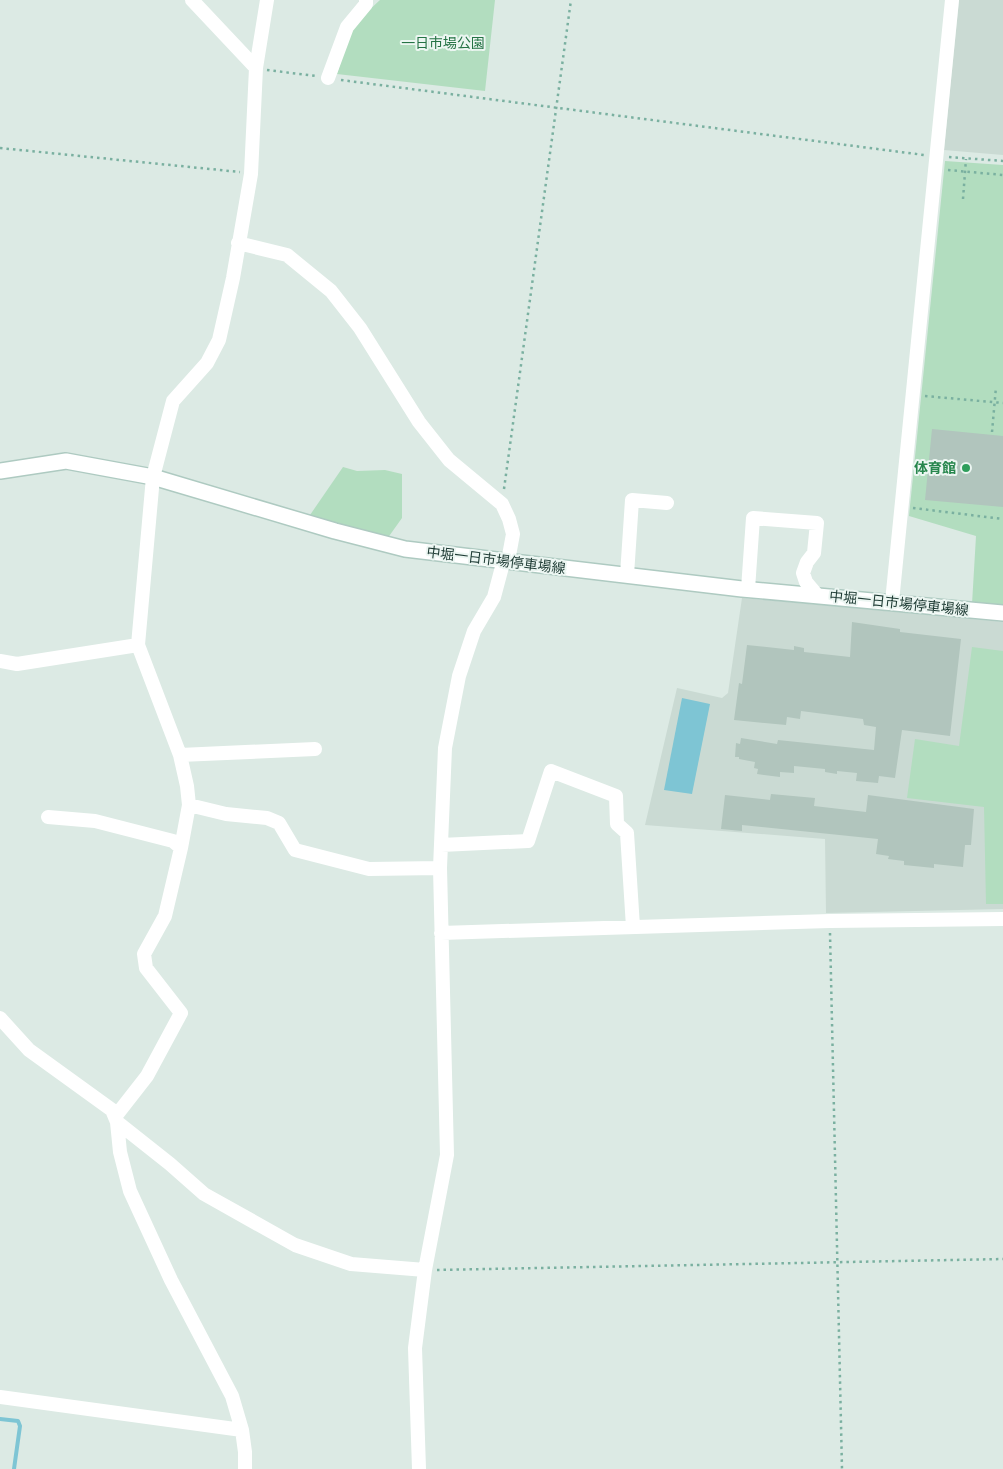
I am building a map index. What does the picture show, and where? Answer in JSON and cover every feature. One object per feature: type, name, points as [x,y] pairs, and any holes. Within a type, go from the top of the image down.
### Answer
[{"type":"main road","name":"中堀一日市場停車場線","points":[[0,471],[66,461],[153,477],[335,531],[405,549],[748,589],[1003,613]]},
{"type":"street","points":[[192,0],[256,68]]},
{"type":"street","points":[[116,1119],[147,1076],[180,1013],[146,968],[144,954],[165,916],[189,805],[187,786],[180,755],[138,645],[153,477],[173,400],[207,364],[219,340],[233,278],[251,174],[256,68],[267,0]]},
{"type":"street","points":[[328,78],[347,28],[366,4],[366,0]]},
{"type":"street","points":[[892,602],[952,0]]},
{"type":"street","points":[[238,243],[286,255],[331,291],[360,328],[419,422],[449,460],[502,504],[510,519],[513,534],[494,597],[474,631],[459,676],[445,748],[440,868],[447,1155],[425,1270],[415,1348],[419,1469]]},
{"type":"street","points":[[627,575],[632,500],[667,503]]},
{"type":"street","points":[[748,589],[753,518],[817,522],[814,553],[807,562],[804,573],[806,582],[817,596]]},
{"type":"street","points":[[0,661],[17,664],[138,645]]},
{"type":"street","points":[[180,755],[315,749]]},
{"type":"street","points":[[441,845],[528,841],[552,771],[616,796],[617,824],[627,833],[633,927]]},
{"type":"street","points":[[189,805],[226,814],[267,818],[279,823],[295,850],[369,869],[440,868]]},
{"type":"street","points":[[48,817],[96,821],[173,841],[181,848]]},
{"type":"street","points":[[441,933],[1003,918]]},
{"type":"street","points":[[0,1018],[29,1050],[112,1110],[116,1119],[120,1152],[130,1191],[171,1280],[232,1396],[242,1430],[245,1452],[244,1469]]},
{"type":"street","points":[[116,1119],[204,1194],[295,1245],[351,1264],[425,1270]]},
{"type":"street","points":[[0,1397],[242,1430]]},
{"type":"path","points":[[502,504],[571,0]]},
{"type":"path","points":[[256,68],[937,156],[1003,161]]},
{"type":"path","points":[[0,148],[251,174]]},
{"type":"path","points":[[963,199],[966,158]]},
{"type":"path","points":[[948,170],[1003,175]]},
{"type":"path","points":[[992,432],[996,386]]},
{"type":"path","points":[[913,394],[1003,403]]},
{"type":"path","points":[[902,507],[1003,519]]},
{"type":"path","points":[[830,922],[842,1469]]},
{"type":"path","points":[[425,1270],[1003,1259]]},
{"type":"shaded area","points":[[959,0],[1003,0],[1003,155],[944,150]]},
{"type":"shaded area","points":[[742,598],[1003,622],[1003,909],[826,913],[825,839],[645,825],[677,688],[722,698],[728,693]]},
{"type":"green space","name":"一日市場公園","points":[[380,0],[495,0],[485,91],[337,74],[352,26]]},
{"type":"green space","points":[[945,161],[1003,165],[1003,607],[972,604],[976,536],[909,516]]},
{"type":"green space","points":[[343,467],[357,471],[385,470],[402,474],[402,518],[387,539],[310,515]]},
{"type":"green space","points":[[972,647],[1003,651],[1003,904],[986,904],[984,807],[907,798],[915,739],[959,746]]},
{"type":"water","points":[[682,698],[710,704],[692,794],[664,790]]},
{"type":"building","name":"体育館","points":[[932,429],[1003,436],[1003,507],[925,500]]},
{"type":"building","points":[[852,622],[900,629],[900,632],[961,639],[950,736],[902,730],[895,778],[879,776],[878,783],[856,781],[857,773],[837,771],[837,774],[825,772],[825,769],[794,766],[794,773],[780,772],[780,777],[757,774],[758,769],[754,768],[755,762],[735,757],[736,743],[740,744],[741,738],[777,744],[778,740],[874,750],[876,727],[864,725],[863,719],[801,711],[800,719],[787,717],[786,725],[734,720],[739,683],[742,684],[747,645],[794,650],[794,646],[804,648],[804,652],[850,657]]},
{"type":"building","points":[[771,794],[815,798],[814,806],[866,812],[868,795],[974,809],[971,845],[965,845],[963,867],[934,864],[934,868],[904,865],[904,861],[888,859],[889,856],[876,854],[878,839],[742,825],[742,831],[721,829],[725,795],[770,800]]},
{"type":"waterway","points":[[0,1419],[18,1421],[20,1426],[14,1469]]},
{"type":"place","name":"体育館","points":[[966,468]]}]
